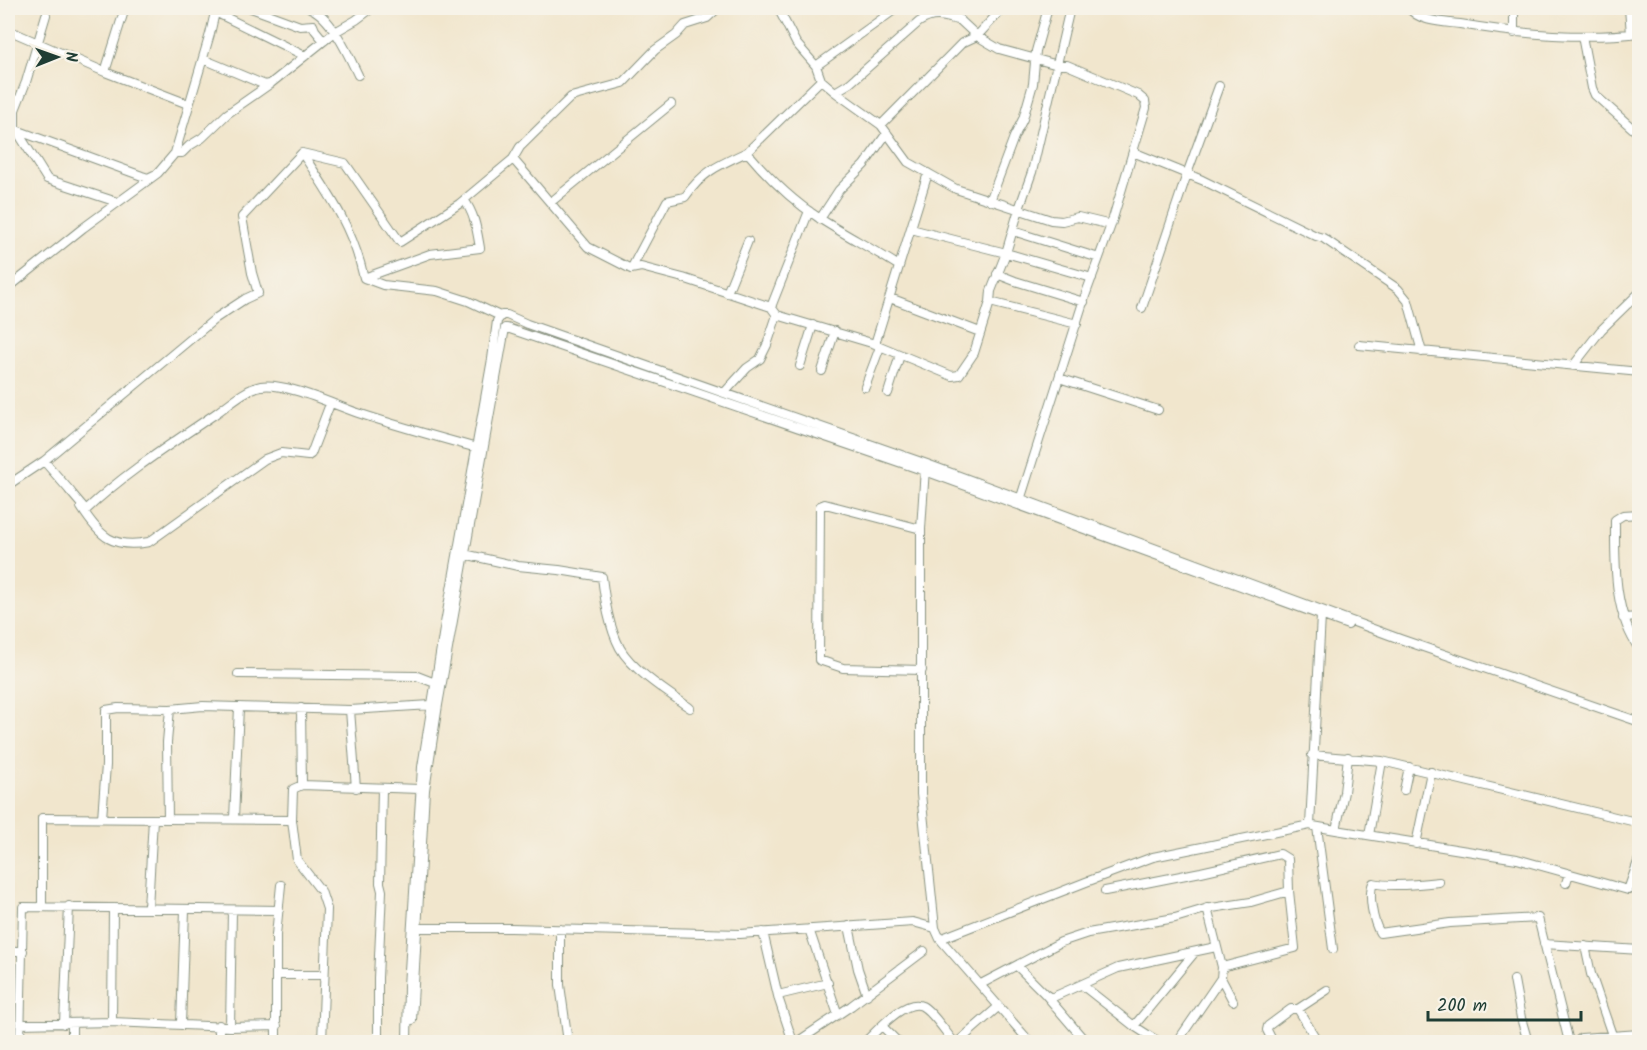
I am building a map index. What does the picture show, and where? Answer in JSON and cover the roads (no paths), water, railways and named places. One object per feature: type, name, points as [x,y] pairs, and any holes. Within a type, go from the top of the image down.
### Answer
[{"type":"street","points":[[105,72],[125,8]]},
{"type":"street","points":[[251,8],[300,26],[313,25]]},
{"type":"street","points":[[315,8],[313,25],[324,41]]},
{"type":"street","points":[[315,8],[335,32],[358,75]]},
{"type":"street","points":[[175,153],[182,153],[227,114],[270,84],[335,32],[372,8]]},
{"type":"street","points":[[302,153],[345,163],[400,242],[464,200],[513,159],[520,147],[571,97],[623,83],[649,56],[685,25],[707,18],[718,8]]},
{"type":"street","points":[[778,8],[796,43],[816,66],[821,80],[881,125],[904,158],[956,189],[990,201],[1051,220],[1062,221],[1078,217],[1111,225]]},
{"type":"street","points":[[816,66],[897,8]]},
{"type":"street","points":[[947,8],[977,36],[1008,53],[1076,68],[1145,100],[1146,108],[1111,225],[1021,497]]},
{"type":"street","points":[[881,125],[962,43],[977,36],[1003,8]]},
{"type":"street","points":[[990,201],[1023,119],[1033,84],[1036,58],[1048,8]]},
{"type":"street","points":[[513,159],[588,247],[631,269],[641,267],[683,278],[771,307],[777,315],[835,331],[952,376],[959,375],[974,353],[990,302],[991,291],[1006,253],[1032,172],[1070,8]]},
{"type":"street","points":[[1409,8],[1416,15],[1432,20],[1514,33],[1582,36],[1635,33],[1629,8]]},
{"type":"street","points":[[1514,8],[1514,33]]},
{"type":"street","points":[[8,288],[117,202],[158,173],[175,153],[215,10],[305,56]]},
{"type":"street","points":[[11,128],[46,15]]},
{"type":"street","points":[[835,92],[850,83],[925,18],[938,15],[959,20]]},
{"type":"street","points":[[8,30],[105,72],[188,104]]},
{"type":"street","points":[[1582,36],[1595,95],[1640,135]]},
{"type":"street","points":[[203,59],[266,85],[270,84]]},
{"type":"street","points":[[631,269],[667,201],[685,197],[696,182],[712,169],[747,152],[821,80]]},
{"type":"street","points":[[1142,308],[1186,174],[1219,86]]},
{"type":"street","points":[[551,202],[671,104]]},
{"type":"street","points":[[8,121],[46,178],[117,202]]},
{"type":"street","points":[[11,128],[148,178],[158,173]]},
{"type":"street","points":[[820,219],[839,190],[864,165],[887,133]]},
{"type":"street","points":[[747,152],[765,173],[809,211],[899,266]]},
{"type":"street","points":[[1133,152],[1186,174],[1323,238],[1398,289],[1405,294],[1408,301],[1422,352]]},
{"type":"street","points":[[302,153],[341,212],[359,254],[364,278]]},
{"type":"street","points":[[8,485],[44,461],[216,318],[258,293],[242,217],[302,153]]},
{"type":"street","points":[[865,387],[928,173]]},
{"type":"street","points":[[1122,189],[1133,176]]},
{"type":"street","points":[[364,278],[430,254],[480,248],[470,208],[464,200]]},
{"type":"street","points":[[771,307],[809,211]]},
{"type":"street","points":[[911,229],[1092,278]]},
{"type":"street","points":[[1013,231],[1099,258]]},
{"type":"street","points":[[727,293],[748,241]]},
{"type":"street","points":[[997,274],[1084,302]]},
{"type":"street","points":[[364,278],[383,285],[438,291],[468,301],[500,316],[504,314],[725,392],[1321,616],[1640,724]]},
{"type":"street","points":[[1573,366],[1601,330],[1640,292]]},
{"type":"street","points":[[890,298],[980,332]]},
{"type":"street","points":[[990,302],[1077,324]]},
{"type":"street","points":[[725,392],[747,368],[759,359],[767,345],[777,315]]},
{"type":"street","points":[[500,316],[497,319],[503,327],[1021,497],[1400,639],[1640,724]]},
{"type":"street","points":[[503,327],[511,324],[509,316]]},
{"type":"street","points":[[800,366],[813,325]]},
{"type":"street","points":[[410,1042],[408,986],[420,789],[431,705],[477,448],[503,327]]},
{"type":"street","points":[[410,1042],[425,790],[503,327]]},
{"type":"street","points":[[822,372],[835,331]]},
{"type":"street","points":[[1359,345],[1640,372]]},
{"type":"street","points":[[888,393],[900,356]]},
{"type":"street","points":[[1059,378],[1158,410]]},
{"type":"street","points":[[44,461],[87,510],[109,488],[248,391],[261,386],[284,389],[477,448]]},
{"type":"street","points":[[69,490],[93,523],[113,542],[122,545],[149,542],[265,459],[281,453],[299,457],[311,454],[330,404]]},
{"type":"street","points":[[926,467],[921,529],[921,794],[935,928],[940,939],[1030,1042]]},
{"type":"street","points":[[921,529],[825,504],[820,506],[819,660],[843,668],[922,670]]},
{"type":"street","points":[[1640,514],[1623,514],[1615,520],[1615,559],[1623,618],[1640,650]]},
{"type":"street","points":[[464,554],[518,566],[602,577],[605,605],[621,649],[648,679],[690,708]]},
{"type":"street","points":[[1321,616],[1312,755],[1313,826],[1333,949]]},
{"type":"street","points":[[1623,618],[1640,617]]},
{"type":"street","points":[[238,674],[417,676],[435,683]]},
{"type":"street","points":[[102,818],[106,765],[106,710],[203,706],[350,710],[431,705]]},
{"type":"street","points":[[234,819],[239,707]]},
{"type":"street","points":[[301,708],[302,785]]},
{"type":"street","points":[[168,819],[170,709]]},
{"type":"street","points":[[350,710],[356,788]]},
{"type":"street","points":[[1312,755],[1383,760],[1640,823]]},
{"type":"street","points":[[1336,830],[1348,757]]},
{"type":"street","points":[[1369,836],[1383,760]]},
{"type":"street","points":[[1404,790],[1409,767]]},
{"type":"street","points":[[1416,844],[1431,772]]},
{"type":"street","points":[[322,1042],[327,909],[321,891],[297,860],[292,820],[293,789],[302,785],[420,789]]},
{"type":"street","points":[[378,1042],[382,788]]},
{"type":"street","points":[[42,907],[42,818],[292,820]]},
{"type":"street","points":[[148,908],[153,819]]},
{"type":"street","points":[[940,939],[1153,857],[1313,826],[1517,859],[1628,890],[1640,856]]},
{"type":"street","points":[[1105,891],[1280,854],[1288,859],[1295,948],[1222,967]]},
{"type":"street","points":[[1566,883],[1569,874]]},
{"type":"street","points":[[1439,882],[1408,885],[1373,883],[1371,888],[1374,919],[1380,933],[1450,923],[1538,918],[1569,1042]]},
{"type":"street","points":[[276,1042],[281,885]]},
{"type":"street","points":[[981,984],[1061,942],[1088,933],[1175,918],[1207,908],[1251,902],[1289,891]]},
{"type":"street","points":[[69,906],[68,1024],[72,1042]]},
{"type":"street","points":[[20,1042],[23,907],[279,910]]},
{"type":"street","points":[[112,1022],[114,908]]},
{"type":"street","points":[[1177,1042],[1221,978],[1222,967],[1207,908]]},
{"type":"street","points":[[181,1024],[184,910]]},
{"type":"street","points":[[230,1027],[232,910]]},
{"type":"street","points":[[418,928],[740,933],[913,922],[935,928]]},
{"type":"street","points":[[849,926],[858,969],[867,995]]},
{"type":"street","points":[[560,929],[560,985],[568,1042]]},
{"type":"street","points":[[809,929],[838,1015]]},
{"type":"street","points":[[763,932],[778,995],[794,1042],[867,995],[924,951]]},
{"type":"street","points":[[1544,944],[1640,950]]},
{"type":"street","points":[[1585,946],[1591,974],[1612,1035]]},
{"type":"street","points":[[1045,994],[1051,998],[1118,968],[1216,947]]},
{"type":"street","points":[[8,951],[23,951]]},
{"type":"street","points":[[1134,1026],[1195,952]]},
{"type":"street","points":[[1017,966],[1045,994],[1080,1041]]},
{"type":"street","points":[[277,975],[324,975]]},
{"type":"street","points":[[1221,978],[1233,1001]]},
{"type":"street","points":[[1514,980],[1528,1042]]},
{"type":"street","points":[[778,995],[828,983]]},
{"type":"street","points":[[1082,985],[1134,1026],[1159,1042]]},
{"type":"street","points":[[1273,1042],[1267,1030],[1268,1026],[1291,1009],[1298,1009],[1327,990]]},
{"type":"street","points":[[865,1042],[897,1012],[915,1005],[929,1012],[956,1042],[998,1007]]},
{"type":"street","points":[[1298,1009],[1318,1042]]},
{"type":"street","points":[[20,1024],[112,1022],[230,1027],[277,1026]]},
{"type":"street","points":[[219,1026],[219,1042]]},
{"type":"street","points":[[882,1026],[898,1042]]},
{"type":"street","points":[[1577,1042],[1581,1038],[1640,1034]]}]
